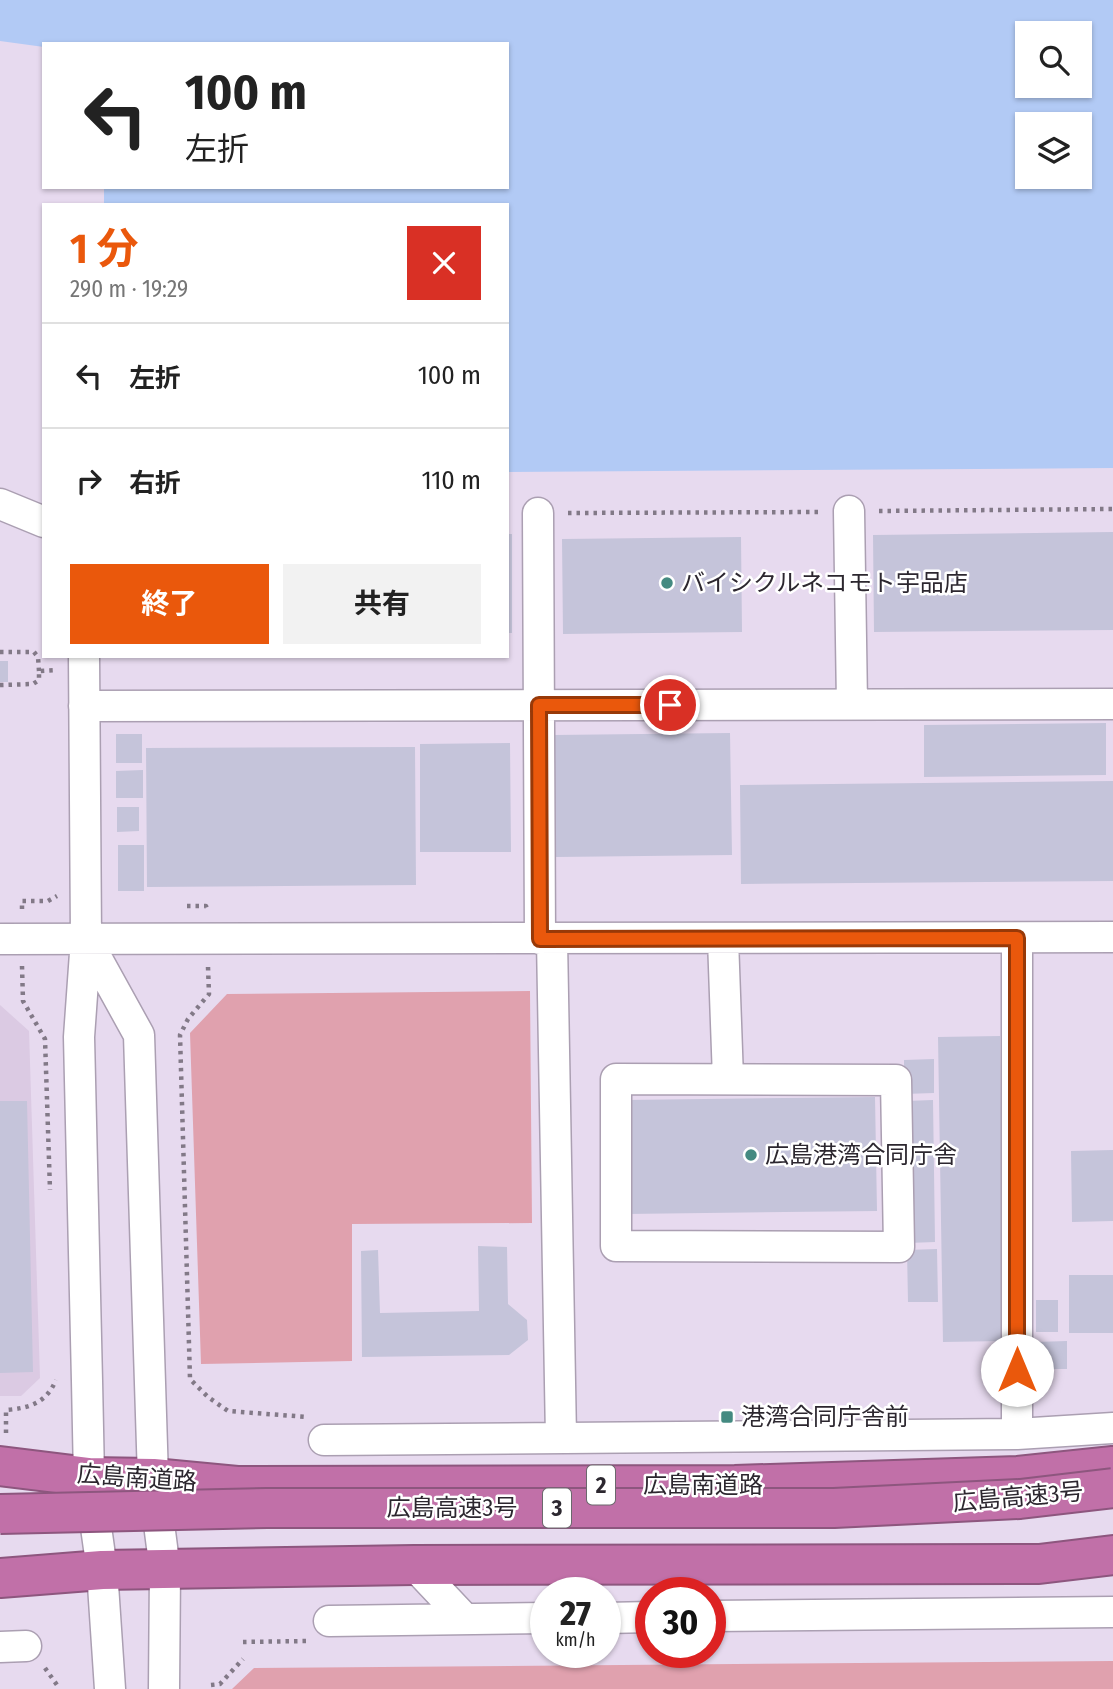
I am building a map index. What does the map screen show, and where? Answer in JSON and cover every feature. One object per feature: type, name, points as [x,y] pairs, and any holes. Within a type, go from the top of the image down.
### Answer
[{"type":"highway","name":"広島南道路","points":[[3,1452],[89,1477],[153,1478],[237,1486],[813,1483],[1017,1476],[1113,1466]]},
{"type":"highway","name":"広島高速3号","points":[[0,1514],[267,1508],[834,1508],[1020,1499],[1113,1488]]},
{"type":"highway","points":[[0,1578],[102,1570],[414,1565],[1038,1564],[1113,1555]]},
{"type":"street","points":[[0,504],[42,521]]},
{"type":"street","points":[[849,511],[852,704]]},
{"type":"street","points":[[538,513],[539,705],[561,1438]]},
{"type":"street","points":[[84,658],[86,939],[79,1037],[89,1477],[102,1570],[110,1689]]},
{"type":"street","points":[[84,706],[1113,704]]},
{"type":"street","points":[[0,939],[1113,937]]},
{"type":"street","points":[[1017,938],[1017,1434]]},
{"type":"street","points":[[86,939],[139,1035],[153,1478],[165,1570],[164,1689]]},
{"type":"street","points":[[723,939],[728,1079]]},
{"type":"street","points":[[617,1079],[728,1079],[897,1080],[899,1247],[616,1247],[617,1079]]},
{"type":"street","points":[[324,1440],[1017,1434],[1113,1428]]},
{"type":"street","points":[[813,1483],[859,1435]]},
{"type":"street","points":[[403,1485],[440,1439]]},
{"type":"street","points":[[414,1565],[465,1619]]},
{"type":"street","points":[[726,1616],[1113,1612]]},
{"type":"street","points":[[329,1621],[530,1618]]},
{"type":"path","points":[[538,513],[1113,509]]},
{"type":"path","points":[[0,652],[34,652],[38,657],[39,671],[39,680],[33,684],[0,685]]},
{"type":"path","points":[[39,671],[56,670]]},
{"type":"path","points":[[22,901],[48,901],[58,895]]},
{"type":"path","points":[[178,906],[206,906]]},
{"type":"path","points":[[209,994],[188,1019],[180,1035],[190,1379],[228,1411],[235,1411]]},
{"type":"path","points":[[23,1000],[45,1038],[50,1204]]},
{"type":"path","points":[[3,1452],[6,1410],[28,1408],[40,1402],[56,1383],[55,1369]]},
{"type":"path","points":[[211,1685],[220,1684],[243,1660]]},
{"type":"shaded area","points":[[530,991],[532,1223],[352,1224],[352,1361],[201,1364],[190,1033],[227,994]]},
{"type":"shaded area","points":[[0,1005],[29,1031],[40,1378],[21,1396],[0,1396]]},
{"type":"shaded area","points":[[1113,1661],[1113,1689],[232,1689],[254,1668],[530,1666],[530,1668],[621,1668],[621,1665],[635,1665],[635,1668],[726,1668],[726,1664]]},
{"type":"water","points":[[0,0],[1113,0],[1113,468],[509,472],[509,203],[104,203],[104,189],[509,189],[509,42],[42,42],[42,47],[0,41]]},
{"type":"building","points":[[1113,532],[1113,630],[874,632],[873,535]]},
{"type":"building","points":[[509,534],[512,534],[512,633],[509,633]]},
{"type":"building","points":[[741,537],[742,632],[563,634],[562,539]]},
{"type":"building","points":[[0,661],[8,661],[8,682],[0,682]]},
{"type":"building","points":[[1106,723],[1106,775],[924,777],[924,725]]},
{"type":"building","points":[[730,733],[732,855],[556,857],[554,735]]},
{"type":"building","points":[[116,734],[142,734],[142,763],[116,763]]},
{"type":"building","points":[[510,743],[511,852],[420,852],[420,744]]},
{"type":"building","points":[[415,747],[416,885],[147,887],[146,748]]},
{"type":"building","points":[[143,770],[143,798],[116,798],[116,771]]},
{"type":"building","points":[[1113,781],[1113,881],[741,884],[740,785]]},
{"type":"building","points":[[117,807],[139,807],[139,831],[117,832]]},
{"type":"building","points":[[118,845],[144,845],[144,891],[118,891]]},
{"type":"building","points":[[1000,1036],[1004,1341],[943,1342],[938,1037]]},
{"type":"building","points":[[934,1059],[934,1093],[904,1094],[904,1060]]},
{"type":"building","name":"広島港湾合同庁舎","points":[[875,1097],[877,1211],[626,1214],[625,1100]]},
{"type":"building","points":[[933,1100],[935,1242],[908,1243],[906,1101]]},
{"type":"building","points":[[0,1101],[27,1101],[33,1372],[0,1373]]},
{"type":"building","points":[[1113,1150],[1113,1221],[1072,1222],[1071,1151]]},
{"type":"building","points":[[478,1246],[507,1247],[508,1304],[527,1320],[528,1340],[509,1355],[362,1357],[361,1251],[378,1250],[380,1313],[479,1311]]},
{"type":"building","points":[[937,1249],[938,1302],[908,1302],[907,1250]]},
{"type":"building","points":[[1069,1275],[1113,1275],[1113,1333],[1069,1333]]},
{"type":"building","points":[[1036,1300],[1058,1300],[1058,1332],[1036,1332]]},
{"type":"building","points":[[1067,1341],[1067,1369],[1035,1369],[1035,1342]]},
{"type":"place","name":"バイシクルネコモト宇品店","points":[[667,583]]},
{"type":"place","name":"広島港湾合同庁舎","points":[[751,1155]]},
{"type":"place","name":"港湾合同庁舎前","points":[[727,1417]]},
{"type":"route","points":[[670,705],[539,705],[540,939],[1017,938],[1017,1370]]}]
